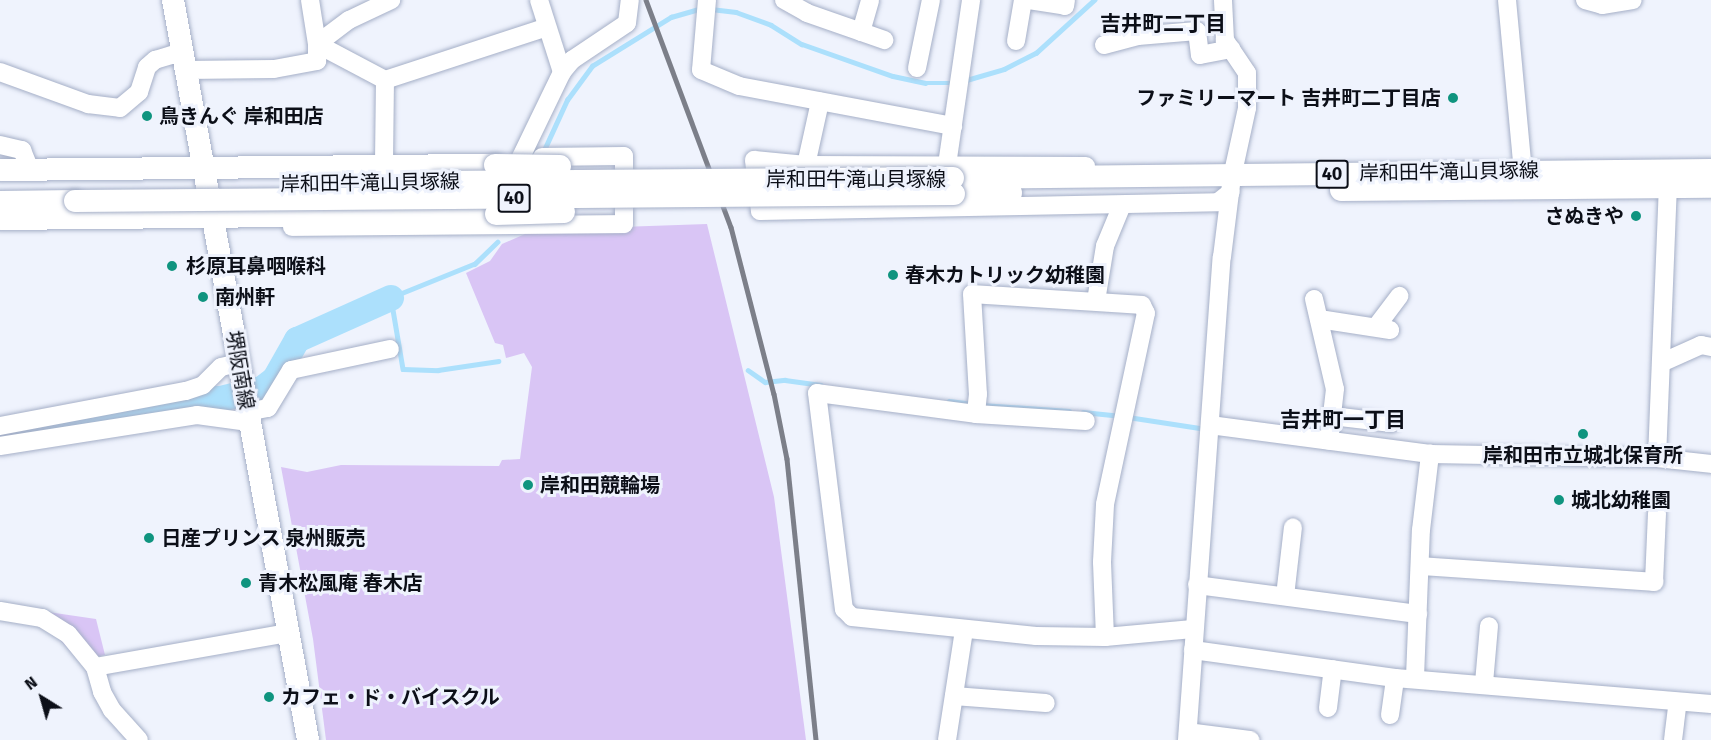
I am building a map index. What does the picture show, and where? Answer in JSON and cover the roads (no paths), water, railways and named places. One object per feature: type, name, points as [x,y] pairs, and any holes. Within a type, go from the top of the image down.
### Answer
[{"type":"main road","name":"堺阪南線","points":[[173,0],[308,740]]},
{"type":"main road","points":[[0,170],[495,165],[659,168],[730,187]]},
{"type":"main road","name":"岸和田牛滝山貝塚線","points":[[0,186],[75,193],[730,187],[951,179],[1232,184],[1523,179],[1711,170]]},
{"type":"main road","name":"岸和田牛滝山貝塚線","points":[[1523,179],[1668,187],[1711,187]]},
{"type":"main road","points":[[0,219],[212,218],[644,210],[730,187]]},
{"type":"main road","name":"岸和田牛滝山貝塚線","points":[[0,202],[75,193]]},
{"type":"street","points":[[0,72],[88,104],[120,108],[139,92],[147,67],[155,60],[274,69],[317,62],[317,44],[310,0]]},
{"type":"street","points":[[317,44],[349,20],[392,0]]},
{"type":"street","points":[[538,0],[562,72]]},
{"type":"street","points":[[521,157],[562,72],[572,60],[627,23],[630,0]]},
{"type":"street","points":[[707,0],[701,70],[739,86],[953,126]]},
{"type":"street","points":[[784,0],[809,7],[861,32],[884,40]]},
{"type":"street","points":[[861,32],[870,0]]},
{"type":"street","points":[[917,68],[931,0]]},
{"type":"street","points":[[971,0],[953,126],[951,179],[754,160],[760,211],[1218,202],[1232,184]]},
{"type":"street","points":[[1016,42],[1023,0]]},
{"type":"street","points":[[1029,0],[1065,6],[1066,0]]},
{"type":"street","points":[[1223,0],[1225,40],[1247,73],[1246,108],[1222,256],[1187,736],[1250,740]]},
{"type":"street","points":[[1507,0],[1523,179]]},
{"type":"street","points":[[1585,0],[1602,5],[1633,0]]},
{"type":"street","points":[[317,44],[385,81],[547,27]]},
{"type":"street","points":[[1104,45],[1138,36],[1197,31],[1200,55],[1231,49]]},
{"type":"street","points":[[384,159],[385,81]]},
{"type":"street","points":[[820,102],[815,165],[825,210]]},
{"type":"street","points":[[0,146],[22,150],[30,170]]},
{"type":"street","points":[[203,168],[224,158],[624,156],[624,224],[236,227],[212,218]]},
{"type":"street","points":[[1657,458],[1668,187]]},
{"type":"street","points":[[1096,301],[1105,246],[1122,205]]},
{"type":"street","points":[[976,414],[978,394],[972,294],[1142,305],[1146,313],[1105,504],[1102,562],[1105,637]]},
{"type":"street","points":[[1319,319],[1383,328],[1399,296]]},
{"type":"street","points":[[1314,299],[1335,389],[1329,441]]},
{"type":"street","points":[[1660,363],[1701,345],[1711,347]]},
{"type":"street","points":[[0,446],[197,415],[247,413],[268,408],[291,370],[325,356],[380,346]]},
{"type":"street","points":[[0,426],[186,391],[203,385],[221,367],[239,366]]},
{"type":"street","points":[[1086,421],[976,414],[817,393],[844,609],[852,617],[964,630],[1105,637],[1193,629]]},
{"type":"street","points":[[1332,416],[1392,423]]},
{"type":"street","points":[[1210,425],[1430,454],[1657,458],[1711,464]]},
{"type":"street","points":[[1415,677],[1420,566],[1430,454]]},
{"type":"street","points":[[1420,566],[1654,582],[1657,513]]},
{"type":"street","points":[[1284,596],[1293,528]]},
{"type":"street","points":[[1197,585],[1418,614]]},
{"type":"street","points":[[0,611],[42,618],[68,634],[96,667],[102,692],[112,711],[139,740]]},
{"type":"street","points":[[1484,683],[1489,626]]},
{"type":"street","points":[[947,740],[964,630]]},
{"type":"street","points":[[96,667],[287,633]]},
{"type":"street","points":[[1193,650],[1395,678],[1415,677],[1711,705]]},
{"type":"street","points":[[1328,708],[1333,669]]},
{"type":"street","points":[[1390,715],[1395,678]]},
{"type":"street","points":[[954,696],[1046,703]]},
{"type":"street","points":[[1673,740],[1678,702]]},
{"type":"waterway","points":[[963,81],[1004,69],[1036,53],[1094,0]]},
{"type":"waterway","points":[[545,148],[567,100],[592,66],[671,17],[703,8]]},
{"type":"waterway","points":[[711,9],[736,12],[771,25],[802,44],[893,76],[925,83],[955,83]]},
{"type":"waterway","points":[[498,242],[475,264],[391,298],[403,369],[438,370],[498,361]]},
{"type":"waterway","points":[[0,435],[202,399],[221,399],[262,389],[275,379],[297,340],[391,298]]},
{"type":"waterway","points":[[748,370],[765,382],[785,380],[821,385]]},
{"type":"waterway","points":[[949,401],[973,404]]},
{"type":"waterway","points":[[981,405],[1069,411]]},
{"type":"waterway","points":[[1083,412],[1119,416]]},
{"type":"waterway","points":[[1128,417],[1199,428]]},
{"type":"railway","points":[[646,0],[731,227],[774,394],[787,459],[816,740]]},
{"type":"place","name":"ファミリーマート 吉井町二丁目店","points":[[1453,98]]},
{"type":"place","name":"鳥きんぐ 岸和田店","points":[[147,116]]},
{"type":"place","name":"さぬきや","points":[[1636,216]]},
{"type":"place","name":"杉原耳鼻咽喉科","points":[[172,266]]},
{"type":"place","name":"春木カトリック幼稚園","points":[[893,275]]},
{"type":"place","name":"南州軒","points":[[203,297]]},
{"type":"place","name":"岸和田市立城北保育所","points":[[1583,434]]},
{"type":"place","name":"岸和田競輪場","points":[[528,485]]},
{"type":"place","name":"城北幼稚園","points":[[1559,500]]},
{"type":"place","name":"日産プリンス 泉州販売","points":[[149,538]]},
{"type":"place","name":"青木松風庵 春木店","points":[[246,583]]},
{"type":"place","name":"カフェ・ド・バイスクル","points":[[269,697]]},
{"type":"district","name":"吉井町二丁目","points":[[1163,24]]},
{"type":"district","name":"吉井町一丁目","points":[[1343,420]]}]
